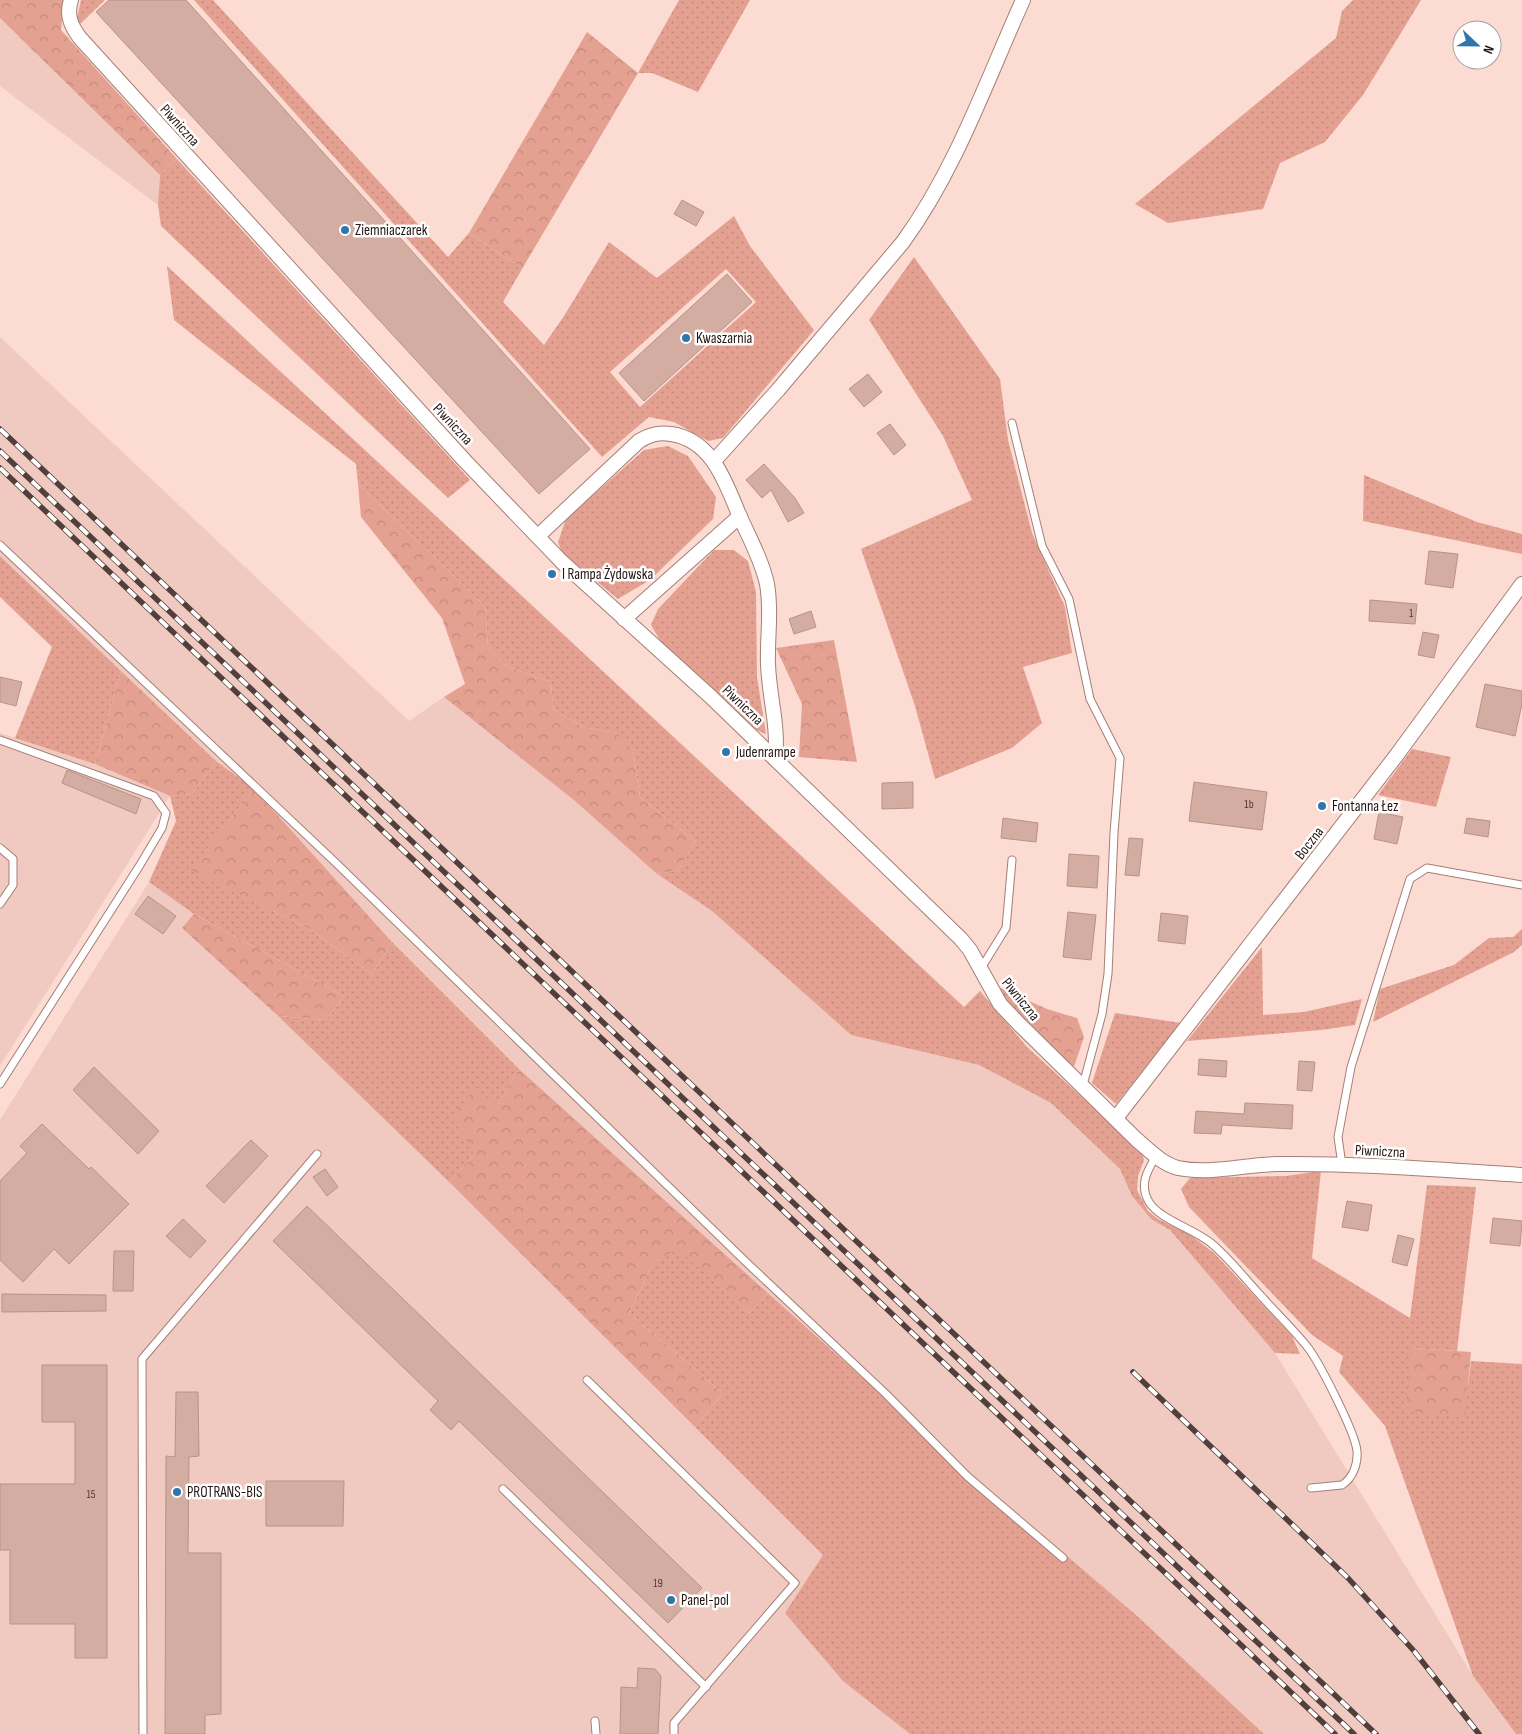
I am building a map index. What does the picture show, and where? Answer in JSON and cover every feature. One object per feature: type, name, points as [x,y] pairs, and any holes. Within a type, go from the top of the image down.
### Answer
[{"type":"street","name":"Piwniczna","points":[[71,0],[68,13],[71,26],[94,53],[465,461],[538,536],[624,619],[711,697],[960,938],[970,950],[980,970],[1006,1011],[1053,1059],[1083,1085],[1156,1156],[1177,1168],[1211,1170],[1277,1164],[1342,1165],[1522,1175]]},
{"type":"street","points":[[714,462],[778,390],[903,242],[920,218],[959,144],[1023,0]]},
{"type":"street","points":[[538,536],[639,441],[648,435],[664,433],[683,436],[701,446],[714,462],[762,566],[769,600],[768,665],[776,729],[775,759]]},
{"type":"street","points":[[624,619],[740,516]]},
{"type":"street","name":"Boczna","points":[[1116,1118],[1396,756],[1522,584]]},
{"type":"lane","points":[[1012,423],[1042,546],[1069,599],[1090,699],[1120,758],[1114,833],[1108,974],[1102,1014],[1083,1085]]},
{"type":"lane","points":[[0,544],[335,862],[731,1247],[886,1394],[967,1476],[1063,1558]]},
{"type":"lane","points":[[0,740],[154,796],[166,813],[162,828],[140,865],[0,1084]]},
{"type":"lane","points":[[0,848],[13,858],[13,885],[0,904]]},
{"type":"lane","points":[[980,970],[1006,928],[1012,860]]},
{"type":"lane","points":[[1342,1165],[1338,1137],[1351,1067],[1410,879],[1427,868],[1522,885]]},
{"type":"lane","points":[[143,1734],[142,1359],[318,1154]]},
{"type":"lane","points":[[1156,1156],[1144,1179],[1145,1193],[1150,1203],[1159,1212],[1201,1236],[1220,1251],[1306,1345],[1323,1374],[1355,1442],[1357,1457],[1353,1472],[1342,1485],[1311,1488]]},
{"type":"lane","points":[[587,1380],[795,1583],[674,1723],[674,1734]]},
{"type":"lane","points":[[502,1489],[706,1686]]},
{"type":"lane","points":[[595,1721],[596,1734]]},
{"type":"shaded area","points":[[0,18],[160,175],[158,205],[0,86]]},
{"type":"shaded area","points":[[0,337],[409,721],[444,697],[575,801],[657,874],[712,911],[851,1035],[979,1065],[1051,1103],[1120,1169],[1132,1196],[1151,1219],[1170,1230],[1275,1353],[1473,1676],[1516,1734],[1264,1734],[1135,1614],[952,1458],[519,1069],[392,942],[254,789],[216,761],[0,556]]},
{"type":"shaded area","points":[[0,733],[95,764],[170,796],[0,1066]]},
{"type":"shaded area","points":[[149,882],[194,914],[182,928],[278,1016],[449,1182],[824,1555],[904,1730],[910,1734],[0,1734],[0,1120]]},
{"type":"green space","points":[[0,0],[64,0],[61,30],[177,159],[160,175],[0,18]]},
{"type":"green space","points":[[81,0],[105,0],[80,24],[77,18]]},
{"type":"green space","points":[[194,0],[213,0],[448,257],[469,233],[522,269],[503,302],[544,345],[609,242],[657,278],[734,216],[750,246],[814,330],[723,438],[708,441],[674,422],[649,417],[602,457]],"holes":[[[726,269],[756,302],[640,407],[610,372]]]},
{"type":"green space","points":[[679,0],[750,0],[698,92],[652,73],[638,73]]},
{"type":"green space","points":[[1353,0],[1421,0],[1363,95],[1325,142],[1280,163],[1263,209],[1168,223],[1135,204],[1336,38],[1342,11]]},
{"type":"green space","points":[[587,32],[638,73],[522,269],[469,233]]},
{"type":"green space","points":[[177,159],[470,480],[448,498],[161,226],[158,205],[160,175]]},
{"type":"green space","points":[[914,257],[1000,379],[1008,440],[1032,533],[1065,607],[1072,653],[1023,667],[1042,723],[1012,748],[935,779],[915,706],[861,549],[972,500],[943,436],[869,320]]},
{"type":"green space","points":[[167,266],[964,1007],[980,991],[1027,1047],[1142,1152],[1144,1160],[1138,1176],[1137,1190],[1148,1211],[1158,1219],[1189,1234],[1214,1253],[1292,1336],[1300,1354],[1275,1353],[1170,1230],[1151,1219],[1132,1196],[1120,1169],[1051,1103],[979,1065],[851,1035],[712,911],[657,874],[679,870],[695,841],[640,797],[633,750],[616,733],[583,727],[553,709],[551,682],[506,666],[488,647],[485,606],[358,484],[356,464],[174,320]]},
{"type":"green space","points":[[668,446],[688,456],[716,497],[713,519],[650,580],[618,599],[562,553],[558,542],[566,519],[644,450]]},
{"type":"green space","points":[[1364,475],[1477,522],[1522,534],[1522,554],[1363,521]]},
{"type":"green space","points":[[358,484],[485,606],[488,647],[506,666],[551,682],[553,709],[583,727],[617,733],[633,750],[640,797],[695,841],[679,870],[657,874],[575,801],[444,697],[465,684],[442,618],[361,517]]},
{"type":"green space","points":[[714,550],[734,550],[748,561],[756,592],[757,677],[766,734],[756,730],[664,647],[651,625],[658,609]]},
{"type":"green space","points":[[0,556],[121,671],[95,764],[15,738],[52,647],[0,597]]},
{"type":"green space","points":[[834,640],[857,762],[799,757],[802,704],[776,648]]},
{"type":"green space","points":[[121,671],[216,761],[192,794],[170,796],[95,764]]},
{"type":"green space","points":[[1412,749],[1451,757],[1436,807],[1378,795]]},
{"type":"green space","points":[[216,761],[254,789],[191,870],[309,929],[372,974],[392,942],[519,1069],[498,1104],[474,1155],[449,1182],[278,1016],[326,1020],[344,996],[194,914],[149,882],[176,821],[170,796],[192,794]]},
{"type":"green space","points":[[254,789],[392,942],[372,974],[309,929],[190,870]]},
{"type":"green space","points":[[194,914],[344,996],[326,1020],[278,1016],[182,928]]},
{"type":"green space","points":[[1522,929],[1522,945],[1514,952],[1373,1022],[1380,989],[1454,965],[1489,938],[1513,937]]},
{"type":"green space","points":[[1262,947],[1263,1015],[1304,1012],[1362,999],[1355,1025],[1321,1030],[1187,1041]]},
{"type":"green space","points":[[994,985],[1047,1009],[1077,1018],[1084,1037],[1074,1067],[1014,1013]]},
{"type":"green space","points":[[1115,1013],[1181,1023],[1116,1104],[1092,1083]]},
{"type":"green space","points":[[519,1069],[768,1293],[749,1313],[678,1249],[654,1262],[629,1313],[723,1393],[695,1427],[449,1182],[474,1155],[453,1117],[473,1090],[498,1104]]},
{"type":"green space","points":[[1321,1171],[1312,1258],[1410,1318],[1427,1185],[1476,1187],[1457,1351],[1412,1348],[1464,1418],[1471,1361],[1522,1364],[1522,1734],[1516,1734],[1473,1676],[1385,1426],[1339,1372],[1343,1356],[1312,1335],[1189,1207],[1181,1189],[1190,1178],[1286,1176]]},
{"type":"green space","points":[[678,1248],[749,1313],[768,1293],[952,1458],[1135,1614],[1264,1734],[910,1734],[843,1681],[785,1613],[823,1555],[695,1427],[723,1393],[629,1313],[654,1262]]},
{"type":"green space","points":[[1412,1348],[1471,1352],[1465,1418],[1407,1411]]},
{"type":"building","name":"Ziemniaczarek","points":[[109,0],[186,0],[590,449],[539,494],[96,12]]},
{"type":"building","points":[[682,200],[704,212],[696,226],[674,214]]},
{"type":"building","name":"Kwaszarnia","points":[[727,274],[752,302],[644,401],[619,373]]},
{"type":"building","points":[[868,374],[882,392],[864,407],[849,389]]},
{"type":"building","points":[[890,424],[906,445],[894,455],[877,433]]},
{"type":"building","points":[[764,464],[795,498],[804,513],[788,522],[771,490],[762,498],[746,480]]},
{"type":"building","points":[[1429,551],[1458,554],[1453,588],[1425,584]]},
{"type":"building","points":[[1370,600],[1417,604],[1415,624],[1369,621]]},
{"type":"building","points":[[811,611],[816,627],[794,634],[789,619]]},
{"type":"building","points":[[1423,632],[1439,635],[1434,658],[1418,655]]},
{"type":"building","points":[[0,677],[22,682],[16,706],[0,702]]},
{"type":"building","points":[[1485,684],[1522,691],[1522,704],[1515,736],[1476,727]]},
{"type":"building","points":[[67,770],[141,799],[136,814],[62,783]]},
{"type":"building","points":[[913,782],[913,808],[882,809],[882,783]]},
{"type":"building","points":[[1194,782],[1267,792],[1262,830],[1189,821]]},
{"type":"building","points":[[1379,812],[1403,817],[1397,844],[1374,839]]},
{"type":"building","points":[[1003,818],[1038,823],[1036,842],[1001,838]]},
{"type":"building","points":[[1467,818],[1490,821],[1488,837],[1464,833]]},
{"type":"building","points":[[1129,838],[1143,839],[1139,876],[1125,875]]},
{"type":"building","points":[[1069,854],[1099,856],[1097,888],[1067,886]]},
{"type":"building","points":[[148,896],[176,916],[163,934],[135,914]]},
{"type":"building","points":[[1068,912],[1096,915],[1091,960],[1063,957]]},
{"type":"building","points":[[1161,913],[1188,916],[1185,944],[1158,941]]},
{"type":"building","points":[[1199,1059],[1227,1061],[1226,1077],[1198,1075]]},
{"type":"building","points":[[1299,1061],[1315,1062],[1312,1091],[1297,1090]]},
{"type":"building","points":[[94,1067],[159,1131],[138,1154],[73,1090]]},
{"type":"building","points":[[1245,1103],[1293,1105],[1292,1129],[1222,1125],[1221,1134],[1194,1133],[1196,1111],[1244,1114]]},
{"type":"building","points":[[42,1124],[89,1169],[91,1167],[129,1204],[69,1264],[54,1249],[23,1282],[0,1260],[0,1181],[27,1153],[20,1146]]},
{"type":"building","points":[[251,1140],[268,1156],[224,1203],[206,1186]]},
{"type":"building","points":[[325,1169],[338,1187],[327,1196],[313,1177]]},
{"type":"building","points":[[1347,1201],[1372,1205],[1368,1231],[1342,1227]]},
{"type":"building","points":[[307,1206],[702,1588],[668,1623],[459,1421],[451,1430],[430,1410],[438,1401],[273,1241]]},
{"type":"building","points":[[1493,1218],[1522,1221],[1520,1246],[1490,1243]]},
{"type":"building","points":[[183,1219],[206,1241],[190,1258],[166,1236]]},
{"type":"building","points":[[1398,1235],[1414,1239],[1407,1266],[1392,1262]]},
{"type":"building","points":[[114,1251],[134,1251],[133,1291],[113,1291]]},
{"type":"building","points":[[2,1294],[106,1295],[106,1311],[2,1312]]},
{"type":"building","points":[[42,1365],[107,1365],[107,1658],[75,1658],[75,1624],[10,1624],[10,1550],[0,1550],[0,1484],[75,1484],[75,1422],[42,1422]]},
{"type":"building","points":[[176,1392],[198,1392],[199,1456],[189,1457],[188,1553],[221,1553],[221,1714],[205,1715],[205,1734],[165,1734],[166,1456],[175,1457]]},
{"type":"building","points":[[266,1481],[344,1481],[343,1526],[266,1526]]},
{"type":"building","points":[[638,1668],[655,1669],[661,1676],[658,1734],[620,1734],[621,1687],[637,1688]]},
{"type":"railway","points":[[0,429],[1376,1734]]},
{"type":"railway","points":[[0,451],[1354,1734]]},
{"type":"railway","points":[[0,468],[1335,1734]]},
{"type":"railway","points":[[1133,1372],[1348,1578],[1414,1651],[1479,1734]]},
{"type":"place","name":"Ziemniaczarek","points":[[345,230]]},
{"type":"place","name":"Kwaszarnia","points":[[686,338]]},
{"type":"place","name":"I Rampa Żydowska","points":[[552,574]]},
{"type":"place","name":"Judenrampe","points":[[726,752]]},
{"type":"place","name":"Fontanna Łez","points":[[1322,806]]},
{"type":"place","name":"PROTRANS-BIS","points":[[177,1492]]},
{"type":"place","name":"Panel-pol","points":[[671,1600]]}]
